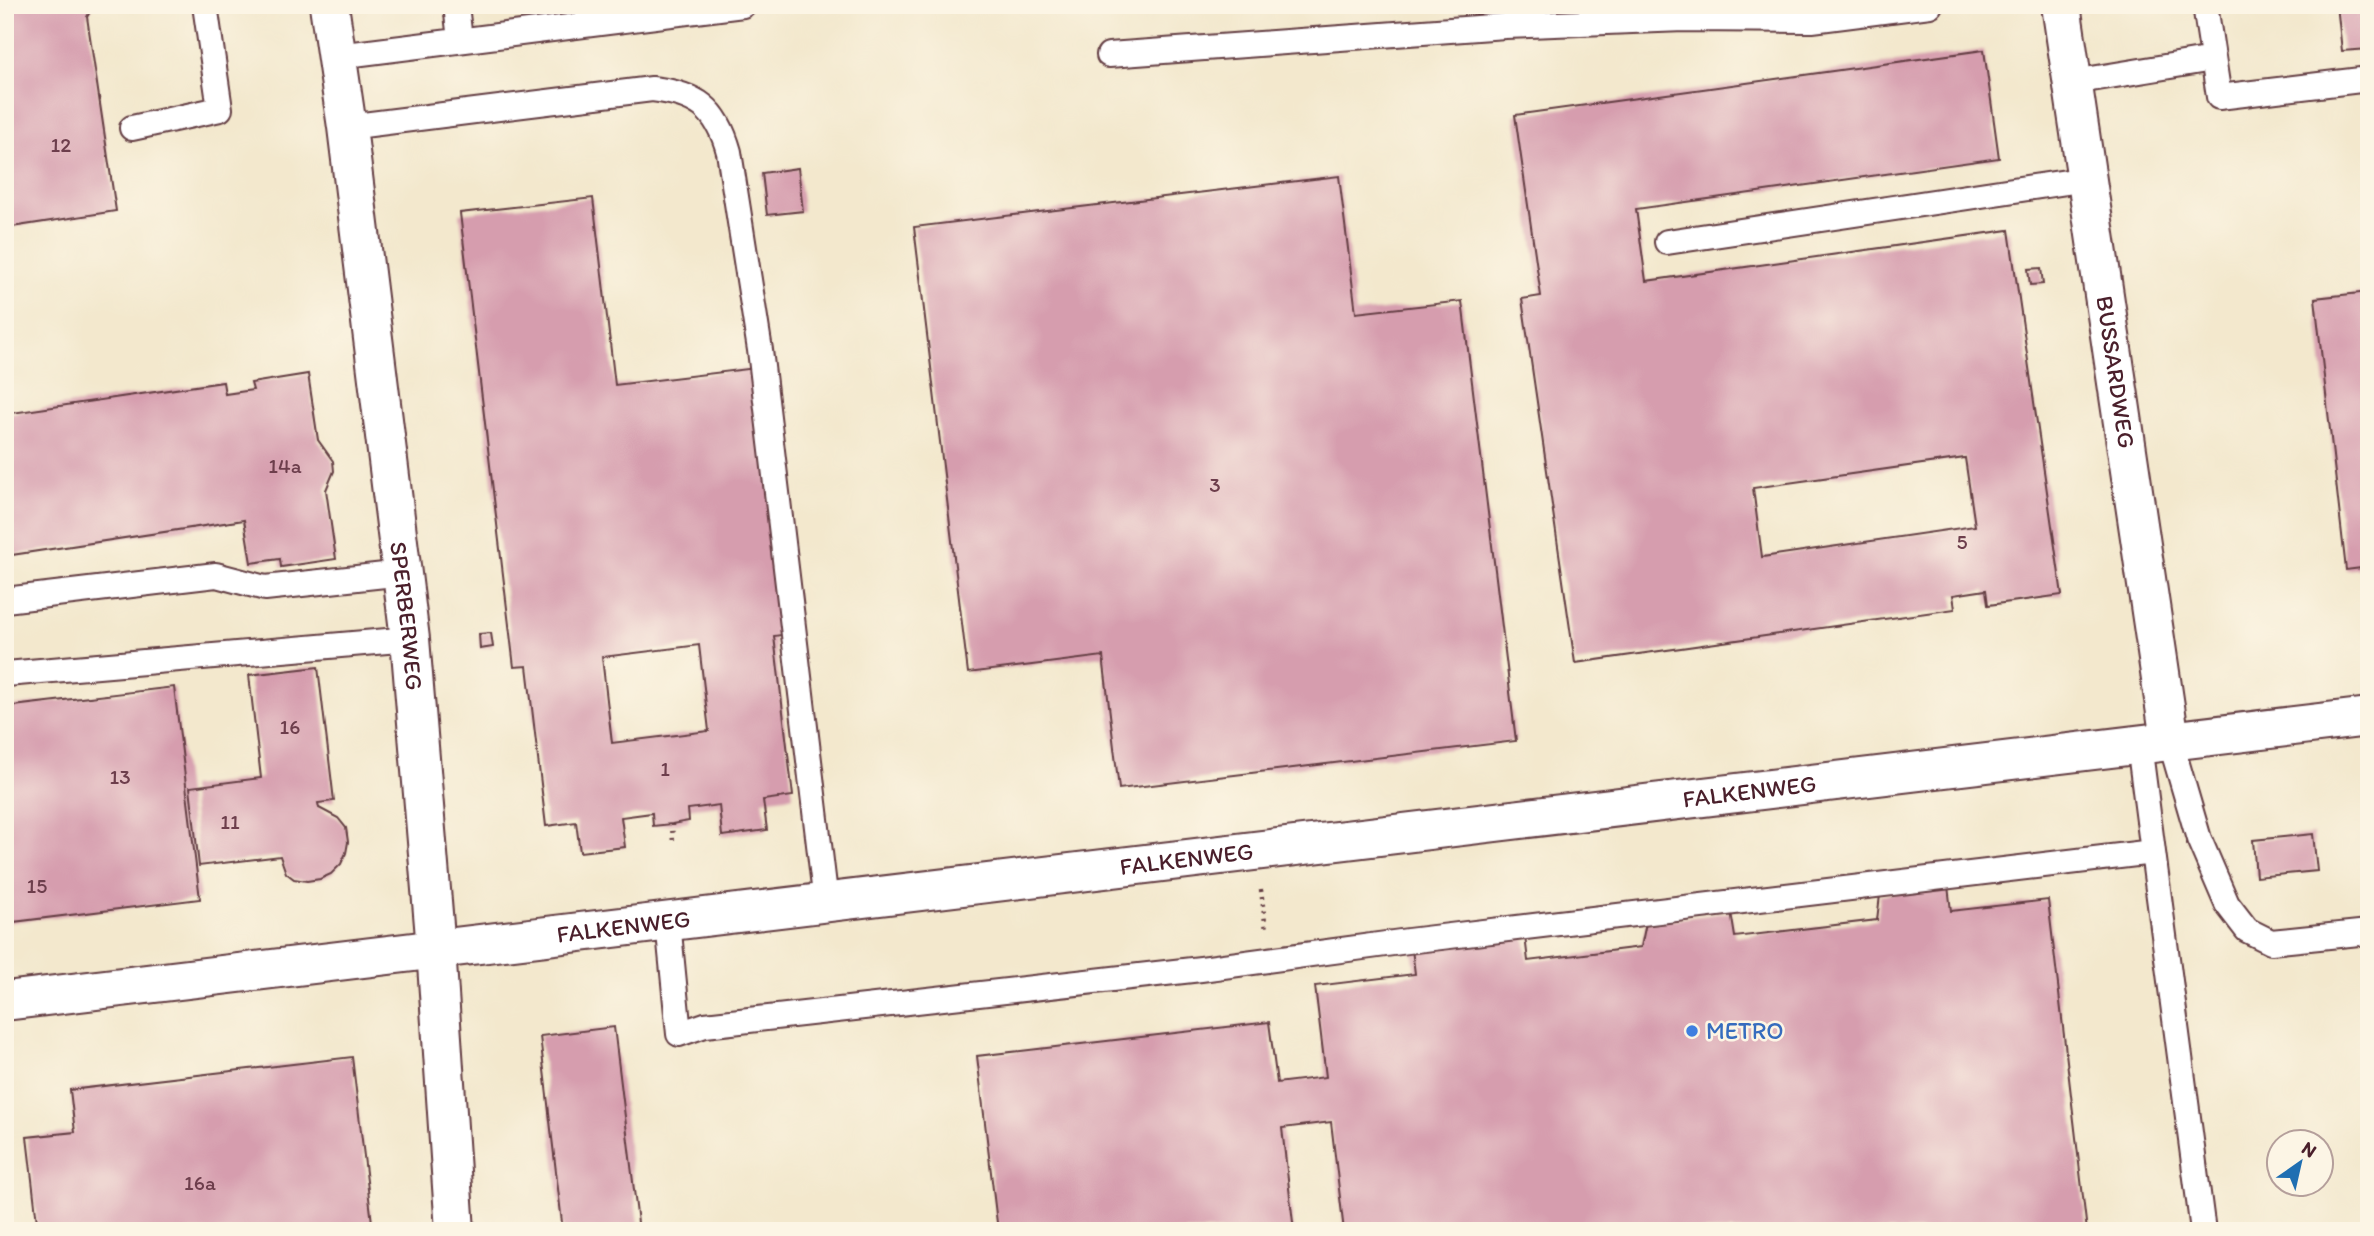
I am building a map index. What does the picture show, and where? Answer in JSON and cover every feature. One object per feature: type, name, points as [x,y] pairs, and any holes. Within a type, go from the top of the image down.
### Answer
[{"type":"street","name":"SPERBERWEG","points":[[329,5],[338,56],[410,639],[436,949],[455,1231]]},
{"type":"street","name":"BUSSARDWEG","points":[[2062,5],[2087,179],[2155,742]]},
{"type":"street","name":"FALKENWEG","points":[[5,1001],[2369,717]]},
{"type":"lane","points":[[132,128],[220,109],[205,5]]},
{"type":"lane","points":[[456,5],[460,40]]},
{"type":"lane","points":[[338,56],[743,5]]},
{"type":"lane","points":[[1109,55],[1505,26],[1684,19],[1812,20],[1930,5]]},
{"type":"lane","points":[[2204,5],[2219,97],[2369,79]]},
{"type":"lane","points":[[2073,82],[2213,59]]},
{"type":"lane","points":[[347,127],[652,89],[688,96],[703,105],[718,123],[729,152],[760,350],[826,902]]},
{"type":"lane","points":[[1667,242],[2087,179]]},
{"type":"lane","points":[[5,600],[216,575],[265,588],[403,573]]},
{"type":"lane","points":[[6,674],[410,639]]},
{"type":"lane","points":[[2155,742],[2153,852],[2203,1231]]},
{"type":"lane","points":[[2155,742],[2227,904],[2247,930],[2271,942],[2369,932]]},
{"type":"lane","points":[[668,922],[679,1034],[705,1026],[1269,961],[1408,941],[2153,852]]},
{"type":"path","points":[[672,824],[673,843]]},
{"type":"path","points":[[1256,851],[1269,961]]},
{"type":"building","points":[[5,5],[94,5],[87,17],[116,211],[5,228]]},
{"type":"building","points":[[2337,5],[2369,5],[2369,49],[2342,51]]},
{"type":"building","points":[[1984,50],[1999,158],[1636,209],[1646,281],[2009,230],[2062,595],[1988,605],[1986,590],[1953,595],[1955,609],[1575,663],[1522,299],[1541,296],[1515,115]],"holes":[[[1965,458],[1975,526],[1762,557],[1753,488]]]},
{"type":"building","points":[[798,168],[803,211],[767,215],[762,173]]},
{"type":"building","points":[[1339,176],[1356,313],[1462,301],[1516,741],[1119,789],[1103,656],[968,673],[914,227]]},
{"type":"building","points":[[593,198],[615,385],[756,368],[788,634],[774,636],[793,796],[763,800],[767,830],[722,836],[719,805],[688,809],[689,821],[672,824],[653,826],[652,813],[621,817],[625,847],[580,852],[576,822],[546,826],[527,666],[514,667],[460,213]],"holes":[[[699,645],[709,731],[612,743],[602,657]]]},
{"type":"building","points":[[2041,268],[2043,284],[2030,285],[2028,269]]},
{"type":"building","points":[[2369,292],[2369,567],[2346,570],[2315,298]]},
{"type":"building","points":[[308,374],[318,440],[333,461],[334,471],[326,490],[336,559],[281,567],[280,559],[251,563],[244,520],[5,556],[5,414],[223,382],[225,394],[253,390],[251,383]]},
{"type":"building","points":[[491,633],[493,647],[480,649],[479,634]]},
{"type":"building","points":[[318,667],[334,801],[318,803],[319,808],[338,818],[346,828],[348,842],[341,864],[331,874],[307,881],[294,879],[286,873],[280,856],[199,866],[190,787],[261,778],[249,675]]},
{"type":"building","points":[[174,687],[200,899],[5,923],[5,707]]},
{"type":"building","points":[[2313,834],[2317,871],[2256,877],[2253,840]]},
{"type":"building","name":"METRO","points":[[1948,886],[1951,911],[2048,900],[2087,1231],[1344,1231],[1331,1122],[1282,1128],[1294,1231],[998,1231],[977,1056],[1269,1022],[1277,1083],[1326,1077],[1315,986],[1415,974],[1412,949],[1525,936],[1528,961],[1641,947],[1646,923],[1731,912],[1735,937],[1877,920],[1880,895]]},
{"type":"building","points":[[614,1027],[639,1231],[563,1231],[540,1036]]},
{"type":"building","points":[[352,1057],[373,1231],[38,1231],[27,1137],[75,1132],[70,1090]]},
{"type":"place","name":"METRO","points":[[1692,1031]]}]
